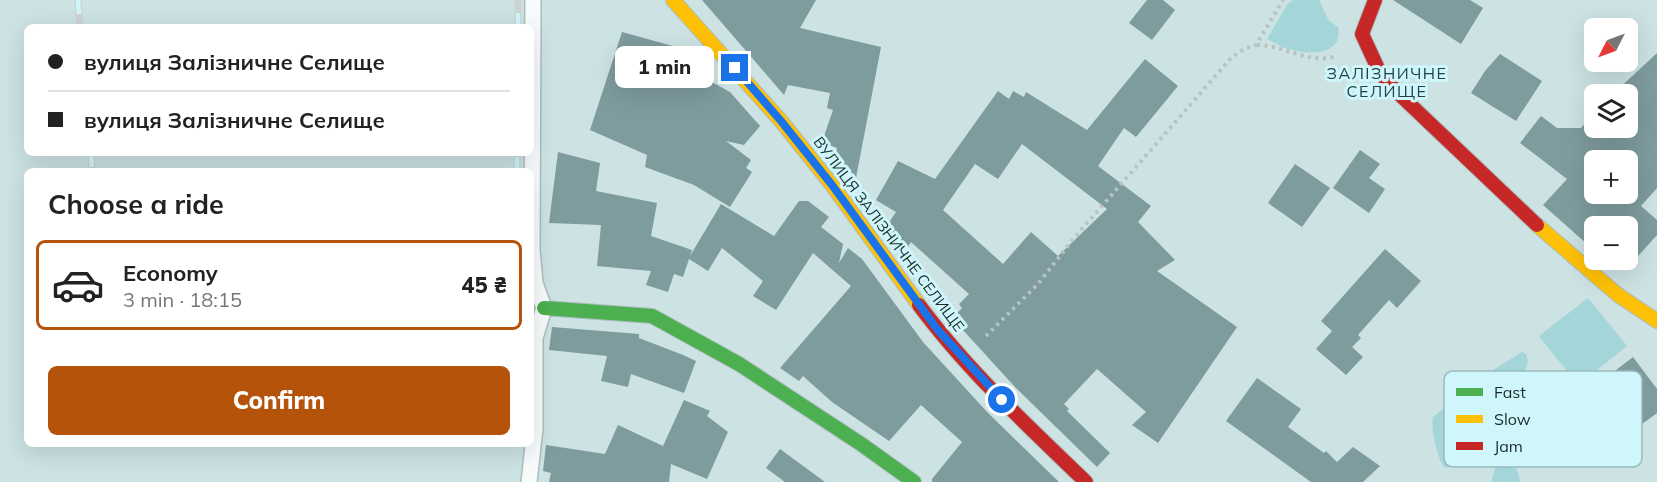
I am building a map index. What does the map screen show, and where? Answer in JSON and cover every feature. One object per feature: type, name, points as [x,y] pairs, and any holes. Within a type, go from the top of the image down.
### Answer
[{"type":"street","name":"ВУЛИЦЯ ЗАЛІЗНИЧНЕ СЕЛИЩЕ","points":[[673,0],[781,121],[832,185],[937,329],[1002,400],[1086,482]]},
{"type":"street","points":[[1375,0],[1362,34],[1380,73],[1398,93],[1548,235],[1618,295],[1657,321]]},
{"type":"street","points":[[544,308],[652,316],[739,364],[852,438],[914,482]]},
{"type":"lane","points":[[533,0],[533,24]]},
{"type":"lane","points":[[534,272],[535,283],[544,308],[535,338],[534,437]]},
{"type":"lane","points":[[529,482],[533,447]]},
{"type":"path","points":[[1256,45],[1282,0]]},
{"type":"path","points":[[964,358],[1038,284],[1074,238],[1232,57],[1246,48],[1268,45],[1303,57],[1329,59],[1342,55],[1362,34]]},
{"type":"shaded area","points":[[1293,0],[1319,0],[1329,21],[1338,27],[1335,44],[1322,51],[1305,52],[1286,48],[1267,39],[1287,5]]},
{"type":"shaded area","points":[[1588,298],[1627,346],[1596,371],[1567,371],[1539,336]]},
{"type":"shaded area","points":[[1522,352],[1526,354],[1528,361],[1524,371],[1491,371]]},
{"type":"shaded area","points":[[1444,408],[1444,466],[1435,444],[1433,417]]},
{"type":"shaded area","points":[[1497,467],[1514,467],[1520,482],[1491,482]]},
{"type":"building","points":[[702,0],[816,0],[800,28],[881,47],[856,178],[836,155],[837,148],[822,142],[833,110],[827,108],[830,93],[788,85],[784,95]]},
{"type":"building","points":[[1147,0],[1163,0],[1175,10],[1152,40],[1129,23]]},
{"type":"building","points":[[1393,0],[1470,0],[1483,8],[1461,44]]},
{"type":"building","points":[[622,32],[680,48],[676,54],[703,67],[699,75],[730,92],[760,126],[744,145],[726,141],[751,160],[746,168],[752,172],[730,207],[694,185],[645,167],[647,155],[590,130]]},
{"type":"building","points":[[1657,53],[1657,188],[1641,206],[1657,220],[1657,235],[1638,256],[1638,216],[1584,216],[1584,241],[1543,205],[1567,179],[1520,143],[1541,116],[1557,128],[1581,128],[1584,125],[1584,138],[1638,138],[1638,84],[1624,84]]},
{"type":"building","points":[[1500,54],[1542,81],[1516,121],[1471,93],[1485,71]]},
{"type":"building","points":[[1145,59],[1178,86],[1136,137],[1124,128],[1098,166],[1151,206],[1138,222],[1175,260],[1157,271],[1237,327],[1158,443],[1132,425],[1146,412],[1097,369],[1064,404],[1069,409],[1067,411],[1110,453],[1097,467],[1015,387],[952,318],[962,308],[959,304],[969,294],[911,242],[907,248],[895,239],[886,227],[896,212],[876,200],[898,161],[935,179],[998,91],[1009,99],[1013,91],[1024,97],[1026,92],[1087,130]],"holes":[[[1022,144],[1107,209],[1058,256],[1031,232],[1003,264],[943,210],[975,164],[998,179]]]},
{"type":"building","points":[[1360,150],[1380,164],[1369,178],[1385,189],[1369,213],[1333,188]]},
{"type":"building","points":[[558,152],[600,163],[596,191],[657,203],[651,236],[692,250],[690,256],[721,204],[774,236],[799,201],[808,201],[829,217],[821,227],[843,244],[839,263],[848,248],[862,259],[923,342],[988,413],[1059,482],[932,482],[962,442],[921,405],[889,441],[832,402],[803,376],[799,381],[780,368],[851,286],[813,253],[776,310],[753,296],[763,281],[722,248],[708,271],[689,259],[683,277],[674,274],[668,292],[646,285],[651,271],[597,266],[601,225],[549,223]]},
{"type":"building","points":[[1295,164],[1330,188],[1302,227],[1268,203]]},
{"type":"building","points":[[1385,249],[1421,281],[1397,308],[1389,300],[1358,335],[1361,338],[1352,347],[1363,357],[1346,375],[1316,349],[1332,331],[1321,321]]},
{"type":"building","points":[[552,327],[639,334],[639,338],[696,361],[684,393],[631,374],[628,387],[601,381],[607,356],[549,350]]},
{"type":"building","points":[[1633,357],[1657,389],[1657,413],[1642,424],[1642,371],[1615,371]]},
{"type":"building","points":[[1257,378],[1301,409],[1288,427],[1324,453],[1326,451],[1337,462],[1353,447],[1380,466],[1363,482],[1311,482],[1226,421]]},
{"type":"building","points":[[684,400],[710,411],[707,416],[728,432],[707,479],[671,464],[669,482],[549,482],[551,473],[543,471],[546,445],[605,454],[618,425],[663,446]]},
{"type":"building","points":[[780,449],[825,482],[785,482],[766,468]]},
{"type":"railway","points":[[78,0],[80,24]]},
{"type":"railway","points":[[518,0],[518,24]]},
{"type":"railway","points":[[91,156],[92,168]]},
{"type":"railway","points":[[517,156],[517,168]]},
{"type":"traffic: fast","points":[[544,308],[652,316],[739,364],[861,444],[914,482]]},
{"type":"traffic: slow","points":[[673,0],[781,121],[832,185],[919,305]]},
{"type":"traffic: slow","points":[[1537,225],[1618,295],[1657,321]]},
{"type":"traffic: jam","points":[[1375,0],[1362,34],[1380,73],[1398,93],[1537,225]]},
{"type":"traffic: jam","points":[[919,305],[978,375],[1086,482]]},
{"type":"district","name":"ЗАЛІЗНИЧНЕ СЕЛИЩЕ","points":[[1387,82]]},
{"type":"route","points":[[735,68],[832,185],[937,329],[1002,400]]}]
